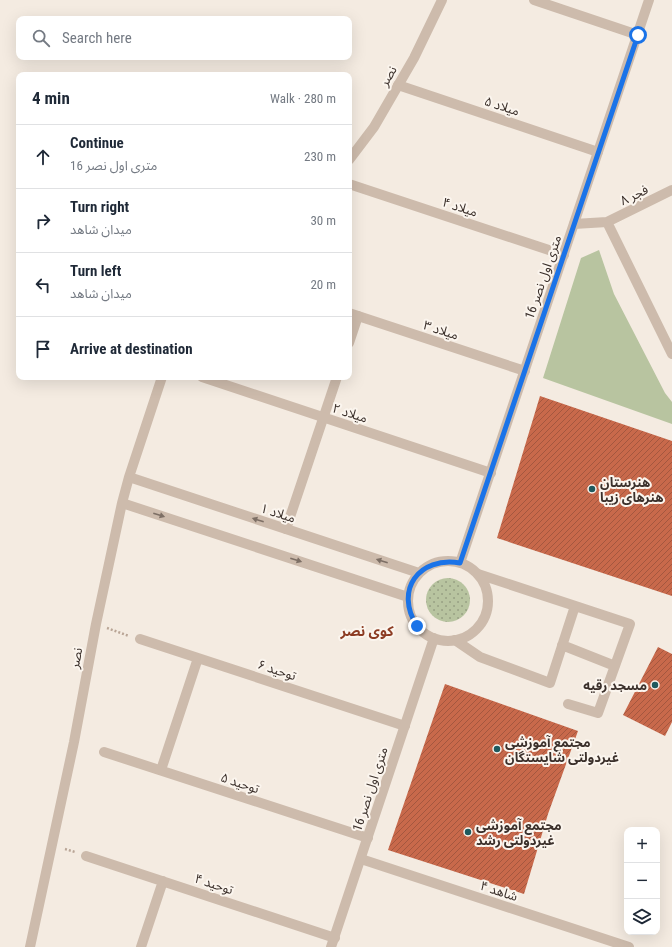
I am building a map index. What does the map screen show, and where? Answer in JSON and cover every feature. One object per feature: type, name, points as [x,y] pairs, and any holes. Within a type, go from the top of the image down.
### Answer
[{"type":"street","name":"نصر","points":[[352,156],[374,127],[414,58],[442,0]]},
{"type":"street","points":[[534,0],[638,35]]},
{"type":"street","name":"16 متری اول نصر","points":[[460,563],[649,0]]},
{"type":"street","name":"میلاد ۵","points":[[398,85],[598,152]]},
{"type":"street","name":"میلاد ۴","points":[[352,185],[564,255]]},
{"type":"street","name":"فجر ۸","points":[[607,222],[672,190]]},
{"type":"street","points":[[574,224],[607,222],[670,347]]},
{"type":"street","points":[[352,326],[354,314]]},
{"type":"street","name":"میلاد ۳","points":[[354,314],[525,371]]},
{"type":"street","name":"نصر","points":[[30,947],[53,845],[96,624],[122,503],[161,380]]},
{"type":"street","name":"میلاد ۲","points":[[211,380],[490,473]]},
{"type":"street","points":[[286,529],[337,380]]},
{"type":"street","name":"میلاد ۱","points":[[129,477],[418,573]]},
{"type":"street","points":[[122,503],[408,597]]},
{"type":"street","points":[[478,574],[484,583],[488,603],[486,614],[474,631],[465,637],[455,640],[444,640],[434,638],[417,626],[411,618],[408,608],[410,588],[418,573],[427,566],[438,562],[449,561],[460,563],[478,574],[630,624],[598,713],[568,704]]},
{"type":"street","points":[[455,640],[480,657],[550,683],[575,606]]},
{"type":"street","name":"16 متری اول نصر","points":[[333,942],[434,638]]},
{"type":"street","name":"توحید ۶","points":[[140,639],[405,726]]},
{"type":"street","points":[[562,645],[615,666]]},
{"type":"street","points":[[161,770],[198,658]]},
{"type":"street","name":"توحید ۵","points":[[104,752],[368,838]]},
{"type":"street","name":"توحید ۴","points":[[86,856],[163,881],[333,942]]},
{"type":"street","name":"شاهد ۴","points":[[361,859],[629,947]]},
{"type":"street","points":[[141,947],[163,881]]},
{"type":"path","points":[[96,624],[140,639]]},
{"type":"path","points":[[53,845],[86,856]]},
{"type":"green space","points":[[599,250],[614,294],[665,393],[672,402],[672,424],[543,378],[581,258]]},
{"type":"green space","points":[[444,578],[452,578],[464,584],[470,596],[470,604],[464,616],[452,622],[444,622],[432,616],[426,604],[426,596],[432,584]]},
{"type":"building","name":"هنرستان هنرهای زیبا","points":[[540,396],[672,441],[672,596],[497,538]]},
{"type":"building","name":"مسجد رقیه","points":[[658,647],[672,654],[672,722],[665,736],[623,715]]},
{"type":"building","points":[[445,684],[578,731],[548,814],[524,894],[388,850]]},
{"type":"place","name":"هنرستان هنرهای زیبا","points":[[592,489]]},
{"type":"place","name":"مسجد رقیه","points":[[655,685]]},
{"type":"place","name":"مجتمع آموزشی غیردولتی شایستگان","points":[[497,749]]},
{"type":"place","name":"مجتمع آموزشی غیردولتی رشد","points":[[468,832]]},
{"type":"district","name":"کوی نصر","points":[[367,631]]},
{"type":"route","points":[[417,626],[411,618],[408,608],[410,588],[418,573],[427,566],[438,562],[449,561],[460,563],[638,35]]}]
